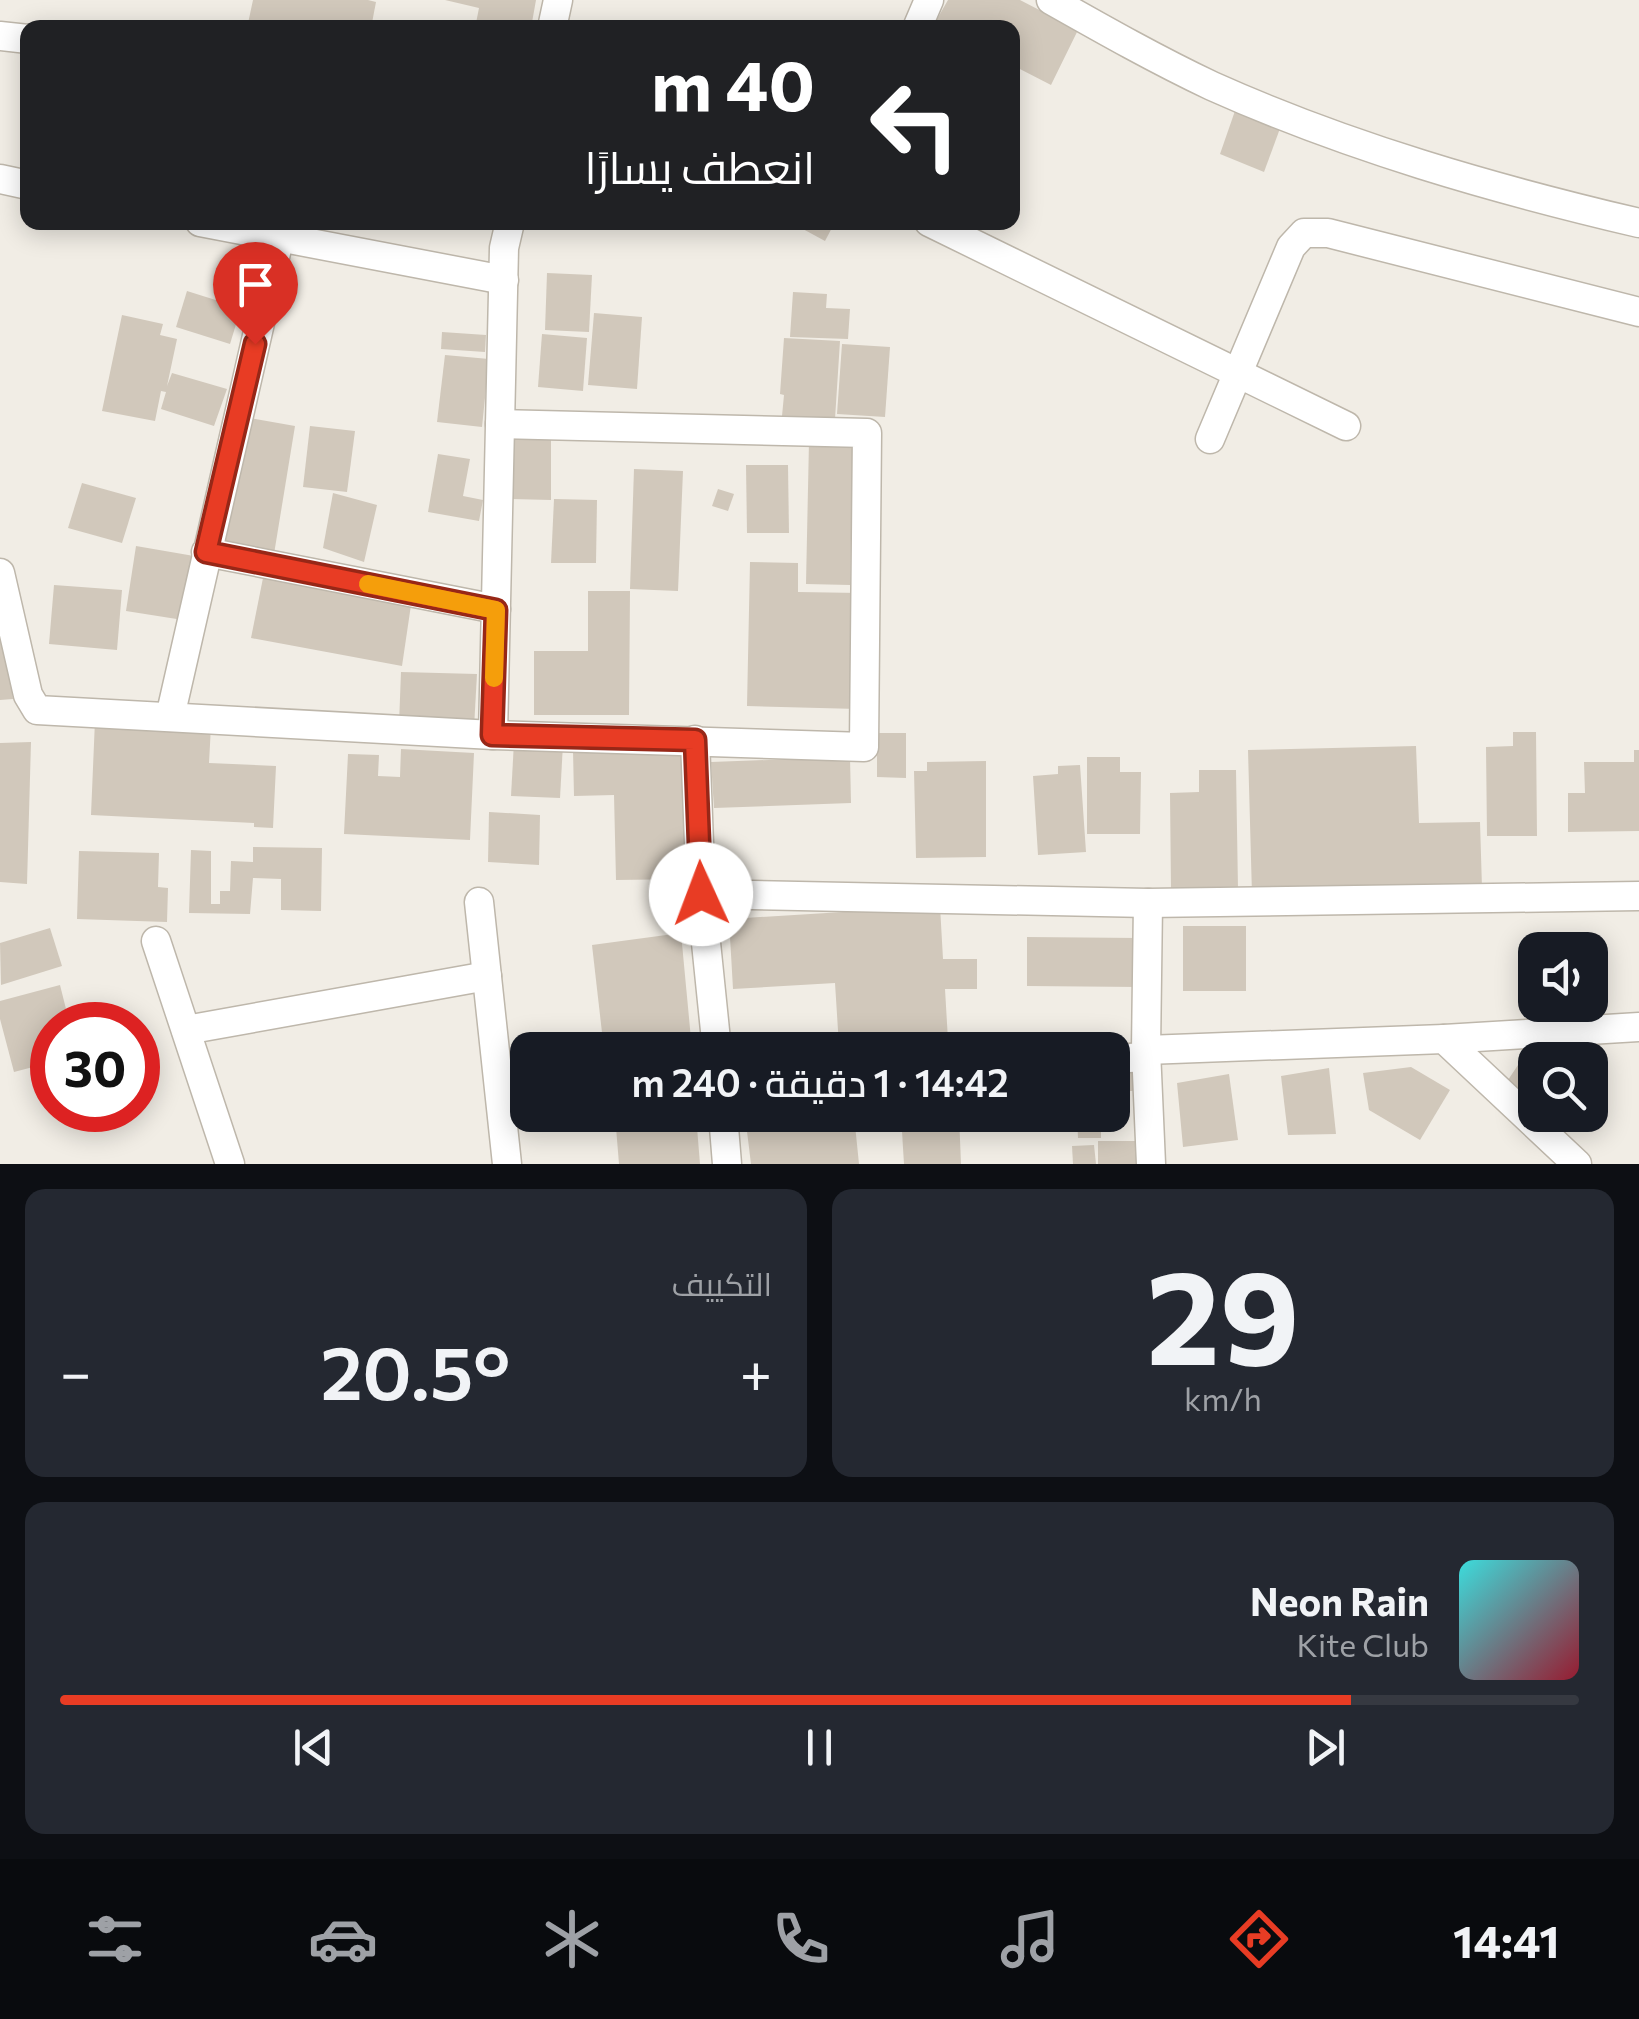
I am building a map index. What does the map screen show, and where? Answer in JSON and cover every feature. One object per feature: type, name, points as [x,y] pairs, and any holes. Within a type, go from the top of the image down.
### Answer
[{"type":"street","points":[[1051,0],[1213,86],[1364,146],[1537,200],[1639,223]]},
{"type":"street","points":[[492,735],[504,248],[508,230]]},
{"type":"street","points":[[945,230],[1346,426]]},
{"type":"street","points":[[170,717],[281,231],[504,280]]},
{"type":"street","points":[[1210,439],[1291,247],[1304,233],[1328,232],[1639,312]]},
{"type":"street","points":[[0,573],[31,704],[37,710],[492,735],[864,747],[866,433],[500,424]]},
{"type":"street","points":[[206,552],[496,610]]},
{"type":"street","points":[[695,740],[701,894],[715,1032]]},
{"type":"street","points":[[701,894],[1148,903],[1639,896]]},
{"type":"street","points":[[479,902],[507,1164]]},
{"type":"street","points":[[1148,903],[1146,1054],[1151,1164]]},
{"type":"street","points":[[156,941],[230,1164]]},
{"type":"street","points":[[186,1030],[487,976]]},
{"type":"street","points":[[1130,1056],[1639,1027]]},
{"type":"street","points":[[1444,1038],[1577,1164]]},
{"type":"street","points":[[725,1132],[728,1164]]},
{"type":"building","points":[[253,0],[376,2],[373,20],[249,20]]},
{"type":"building","points":[[445,0],[536,0],[532,20],[477,20],[479,8]]},
{"type":"building","points":[[948,0],[1020,0],[1078,30],[1051,85],[1020,69],[1020,20],[936,20]]},
{"type":"building","points":[[1236,108],[1282,123],[1264,172],[1220,154]]},
{"type":"building","points":[[805,230],[831,230],[825,241]]},
{"type":"building","points":[[547,273],[592,275],[589,332],[545,330]]},
{"type":"building","points":[[187,291],[241,308],[230,344],[176,327]]},
{"type":"building","points":[[793,292],[827,294],[826,308],[850,309],[848,339],[790,337]]},
{"type":"building","points":[[594,313],[642,317],[637,389],[588,385]]},
{"type":"building","points":[[122,315],[163,324],[160,335],[177,339],[167,386],[172,373],[227,389],[214,426],[161,409],[166,392],[161,391],[155,421],[102,411]]},
{"type":"building","points":[[442,332],[486,335],[485,352],[441,349]]},
{"type":"building","points":[[542,334],[587,338],[583,391],[538,387]]},
{"type":"building","points":[[784,338],[840,341],[835,419],[782,416]]},
{"type":"building","points":[[842,344],[890,347],[885,417],[837,414]]},
{"type":"building","points":[[445,355],[489,359],[482,427],[437,422]]},
{"type":"building","points":[[244,417],[295,426],[274,554],[223,545]]},
{"type":"building","points":[[310,426],[355,431],[347,492],[303,487]]},
{"type":"building","points":[[512,436],[551,436],[551,500],[511,499]]},
{"type":"building","points":[[809,441],[853,441],[850,585],[806,584]]},
{"type":"building","points":[[438,454],[470,459],[463,496],[483,500],[479,521],[428,512]]},
{"type":"building","points":[[746,465],[788,465],[789,533],[747,533]]},
{"type":"building","points":[[634,469],[683,471],[678,591],[630,589]]},
{"type":"building","points":[[82,483],[136,498],[122,543],[68,528]]},
{"type":"building","points":[[718,489],[734,494],[728,511],[712,506]]},
{"type":"building","points":[[333,493],[377,505],[364,562],[323,548]]},
{"type":"building","points":[[554,499],[597,500],[596,563],[551,563]]},
{"type":"building","points":[[136,546],[194,556],[183,620],[126,611]]},
{"type":"building","points":[[750,562],[798,563],[798,592],[860,593],[858,709],[747,706]]},
{"type":"building","points":[[263,578],[411,605],[402,666],[251,638]]},
{"type":"building","points":[[54,585],[122,590],[117,650],[49,644]]},
{"type":"building","points":[[588,591],[630,591],[629,715],[534,715],[534,651],[588,651]]},
{"type":"building","points":[[0,621],[5,621],[13,699],[0,700]]},
{"type":"building","points":[[401,672],[477,674],[474,728],[399,724]]},
{"type":"building","points":[[95,720],[211,726],[209,763],[276,766],[273,828],[254,827],[254,823],[91,815]]},
{"type":"building","points":[[1513,732],[1536,732],[1537,836],[1487,836],[1486,747],[1513,746]]},
{"type":"building","points":[[877,733],[906,733],[906,778],[877,777]]},
{"type":"building","points":[[31,742],[27,884],[0,882],[0,743]]},
{"type":"building","points":[[514,742],[563,744],[560,798],[511,796]]},
{"type":"building","points":[[1416,746],[1419,823],[1480,822],[1482,888],[1252,895],[1248,750]]},
{"type":"building","points":[[687,747],[690,879],[616,880],[614,795],[574,796],[573,750]]},
{"type":"building","points":[[401,749],[474,753],[470,840],[344,834],[348,754],[379,755],[378,776],[400,777]]},
{"type":"building","points":[[1634,750],[1639,750],[1639,831],[1568,832],[1568,793],[1585,793],[1584,762],[1634,762]]},
{"type":"building","points":[[850,757],[851,803],[714,808],[711,762]]},
{"type":"building","points":[[1087,757],[1120,757],[1120,772],[1141,772],[1140,834],[1087,834]]},
{"type":"building","points":[[986,761],[986,857],[916,858],[914,771],[927,771],[927,762]]},
{"type":"building","points":[[1080,765],[1086,852],[1038,855],[1033,776],[1058,774],[1058,766]]},
{"type":"building","points":[[1199,770],[1236,770],[1238,889],[1171,890],[1170,793],[1199,792]]},
{"type":"building","points":[[489,812],[540,815],[539,865],[488,862]]},
{"type":"building","points":[[253,847],[322,848],[321,911],[281,910],[281,879],[253,878],[250,914],[189,913],[191,850],[211,851],[211,904],[220,904],[220,891],[230,891],[231,861],[253,862]]},
{"type":"building","points":[[79,851],[159,853],[158,887],[168,888],[167,922],[77,919]]},
{"type":"building","points":[[940,906],[943,959],[977,959],[977,989],[945,989],[948,1032],[838,1032],[835,983],[733,989],[729,919]]},
{"type":"building","points":[[1183,926],[1246,926],[1246,991],[1183,991]]},
{"type":"building","points":[[50,928],[62,966],[1,985],[0,943]]},
{"type":"building","points":[[681,933],[690,1032],[602,1032],[592,945]]},
{"type":"building","points":[[1027,937],[1139,938],[1139,987],[1027,986]]},
{"type":"building","points":[[60,985],[64,1002],[30,1002],[30,1068],[14,1072],[0,1019],[0,1001]]},
{"type":"building","points":[[1518,1065],[1518,1088],[1508,1080]]},
{"type":"building","points":[[1411,1067],[1450,1090],[1420,1140],[1369,1110],[1363,1073]]},
{"type":"building","points":[[1329,1068],[1336,1134],[1288,1135],[1281,1076]]},
{"type":"building","points":[[1130,1070],[1134,1070],[1134,1091],[1130,1091]]},
{"type":"building","points":[[1229,1074],[1238,1140],[1183,1147],[1177,1083]]},
{"type":"building","points":[[616,1132],[697,1132],[700,1164],[619,1164]]},
{"type":"building","points":[[747,1132],[856,1132],[859,1164],[751,1164]]},
{"type":"building","points":[[902,1132],[960,1132],[961,1164],[904,1164]]},
{"type":"building","points":[[1078,1132],[1101,1132],[1101,1138],[1078,1138]]},
{"type":"building","points":[[1098,1141],[1144,1141],[1144,1164],[1098,1164]]},
{"type":"building","points":[[1094,1145],[1096,1164],[1073,1164],[1072,1146]]},
{"type":"slow traffic","points":[[368,584],[496,610],[494,678]]},
{"type":"route","points":[[255,344],[206,552],[496,610],[492,735],[695,740],[701,894]]}]
